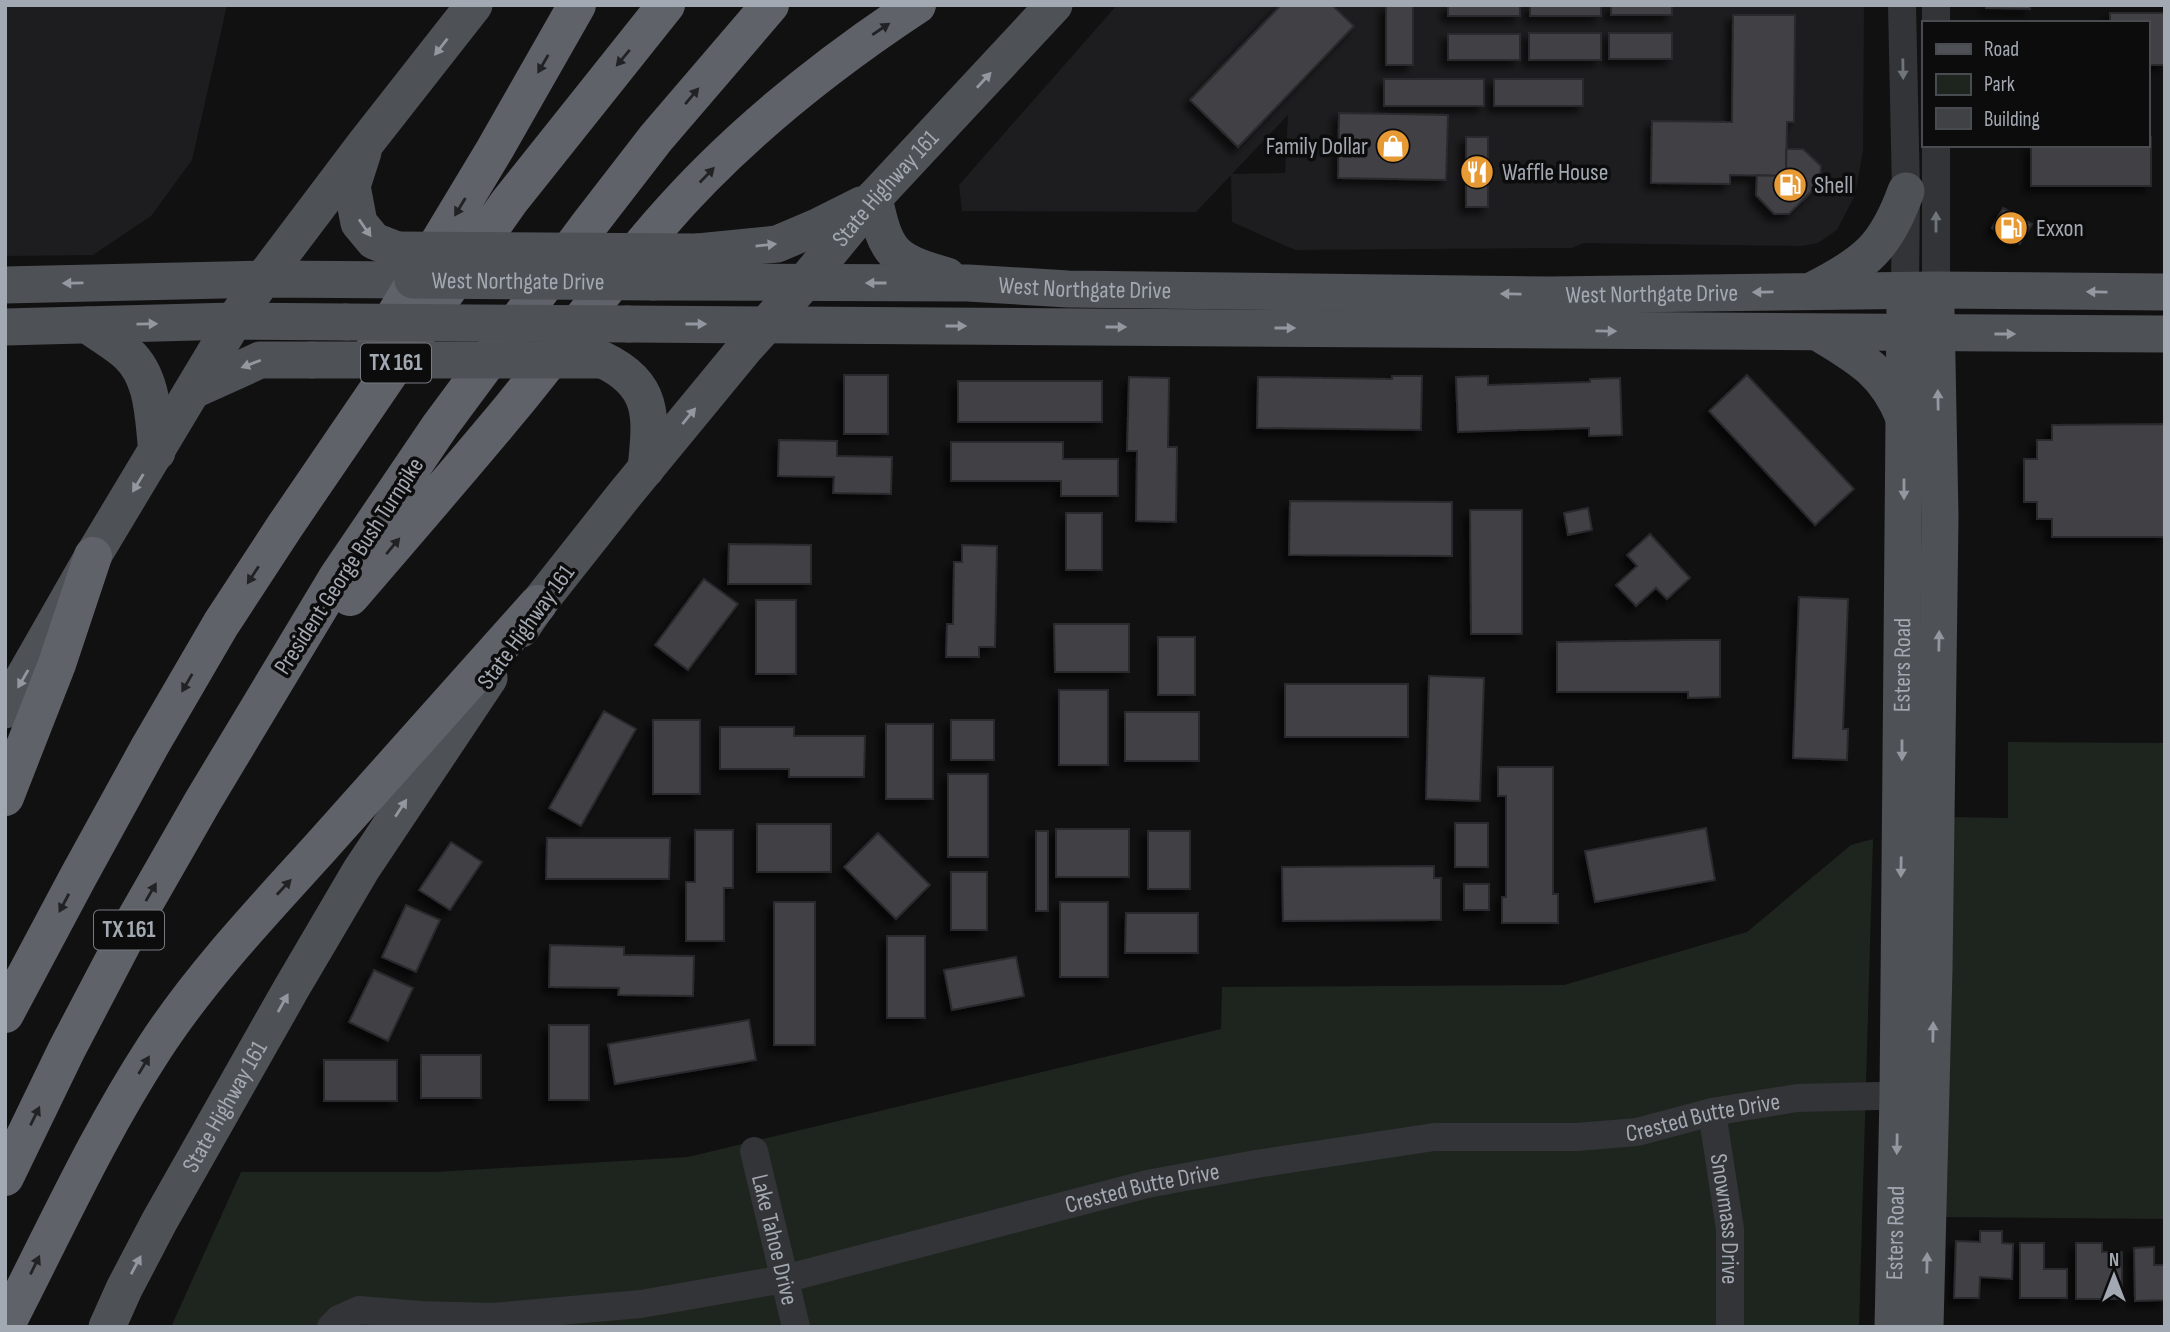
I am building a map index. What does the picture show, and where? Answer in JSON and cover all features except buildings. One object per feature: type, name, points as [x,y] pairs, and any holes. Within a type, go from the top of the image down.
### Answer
[{"type":"highway","points":[[285,526],[374,350],[488,161],[577,5]]},
{"type":"highway","name":"TX 161","points":[[5,1014],[150,746],[222,624],[285,526],[402,353],[509,202],[666,5]]},
{"type":"highway","name":"President George Bush Turnpike","points":[[5,1177],[67,1049],[132,925],[337,578],[440,426],[588,226],[656,138],[770,5]]},
{"type":"highway","points":[[270,692],[510,409],[660,224],[730,151],[794,94],[876,32],[917,5]]},
{"type":"highway","points":[[5,797],[57,664],[93,556]]},
{"type":"highway","points":[[5,1327],[106,1128],[156,1046],[205,979],[257,916],[538,604]]},
{"type":"main road","points":[[5,710],[93,556],[234,321],[365,144],[474,5]]},
{"type":"main road","name":"State Highway 161","points":[[107,1327],[166,1210],[361,870],[538,604],[765,324],[804,283],[874,198],[1054,5]]},
{"type":"main road","points":[[365,144],[352,186],[359,223],[374,240],[397,250],[698,252],[777,244],[817,228],[874,198],[880,225],[890,248],[911,265],[968,283]]},
{"type":"main road","points":[[1810,292],[1846,274],[1883,241],[1897,217],[1906,191]]},
{"type":"main road","name":"West Northgate Drive","points":[[5,285],[263,279],[968,283],[1550,313],[1818,332],[2165,334]]},
{"type":"main road","name":"Esters Road","points":[[1894,1327],[1915,1095],[1940,517],[1921,333],[1921,290]]},
{"type":"main road","name":"West Northgate Drive","points":[[5,327],[234,321],[765,324],[1550,313],[1810,292],[2165,292]]},
{"type":"main road","points":[[88,325],[127,353],[138,365],[151,398],[157,452]]},
{"type":"main road","points":[[1818,332],[1869,364],[1893,395],[1905,420]]},
{"type":"main road","name":"Esters Road","points":[[1921,333],[1905,420],[1915,1095],[1925,1327]]},
{"type":"main road","points":[[194,390],[260,360],[603,360],[621,368],[640,387],[651,421],[646,469]]},
{"type":"street","name":"Esters Road","points":[[1902,5],[1906,191],[1921,290]]},
{"type":"street","name":"Esters Road","points":[[1921,290],[1936,147]]},
{"type":"street","name":"Crested Butte Drive","points":[[331,1327],[339,1319],[359,1310],[492,1317],[641,1304],[783,1279],[1147,1184],[1256,1164],[1434,1137],[1577,1137],[1637,1132],[1712,1112],[1797,1098],[1915,1095]]},
{"type":"street","name":"Snowmass Drive","points":[[1712,1112],[1730,1229],[1730,1327]]},
{"type":"street","name":"Lake Tahoe Drive","points":[[754,1151],[796,1327]]},
{"type":"shaded area","points":[[5,5],[227,5],[192,160],[151,216],[93,255],[5,256]]},
{"type":"shaded area","points":[[1117,5],[1864,5],[1863,151],[1855,195],[1837,230],[1818,243],[1801,246],[1584,243],[1572,248],[1295,250],[1232,222],[1231,175],[1196,212],[962,211],[959,185]],"holes":[[[1288,115],[1285,173],[1232,174]]]},
{"type":"green space","points":[[2008,742],[2165,743],[2165,1219],[1942,1217],[1945,817],[2008,818]]},
{"type":"green space","points":[[1873,839],[1859,1327],[171,1327],[241,1172],[435,1172],[688,1157],[1221,1029],[1222,987],[1564,985],[1747,932],[1851,845]]},
{"type":"place","name":"Family Dollar","points":[[1393,146]]},
{"type":"place","name":"Waffle House","points":[[1477,172]]},
{"type":"place","name":"Shell","points":[[1790,185]]},
{"type":"place","name":"Exxon","points":[[2011,228]]}]
